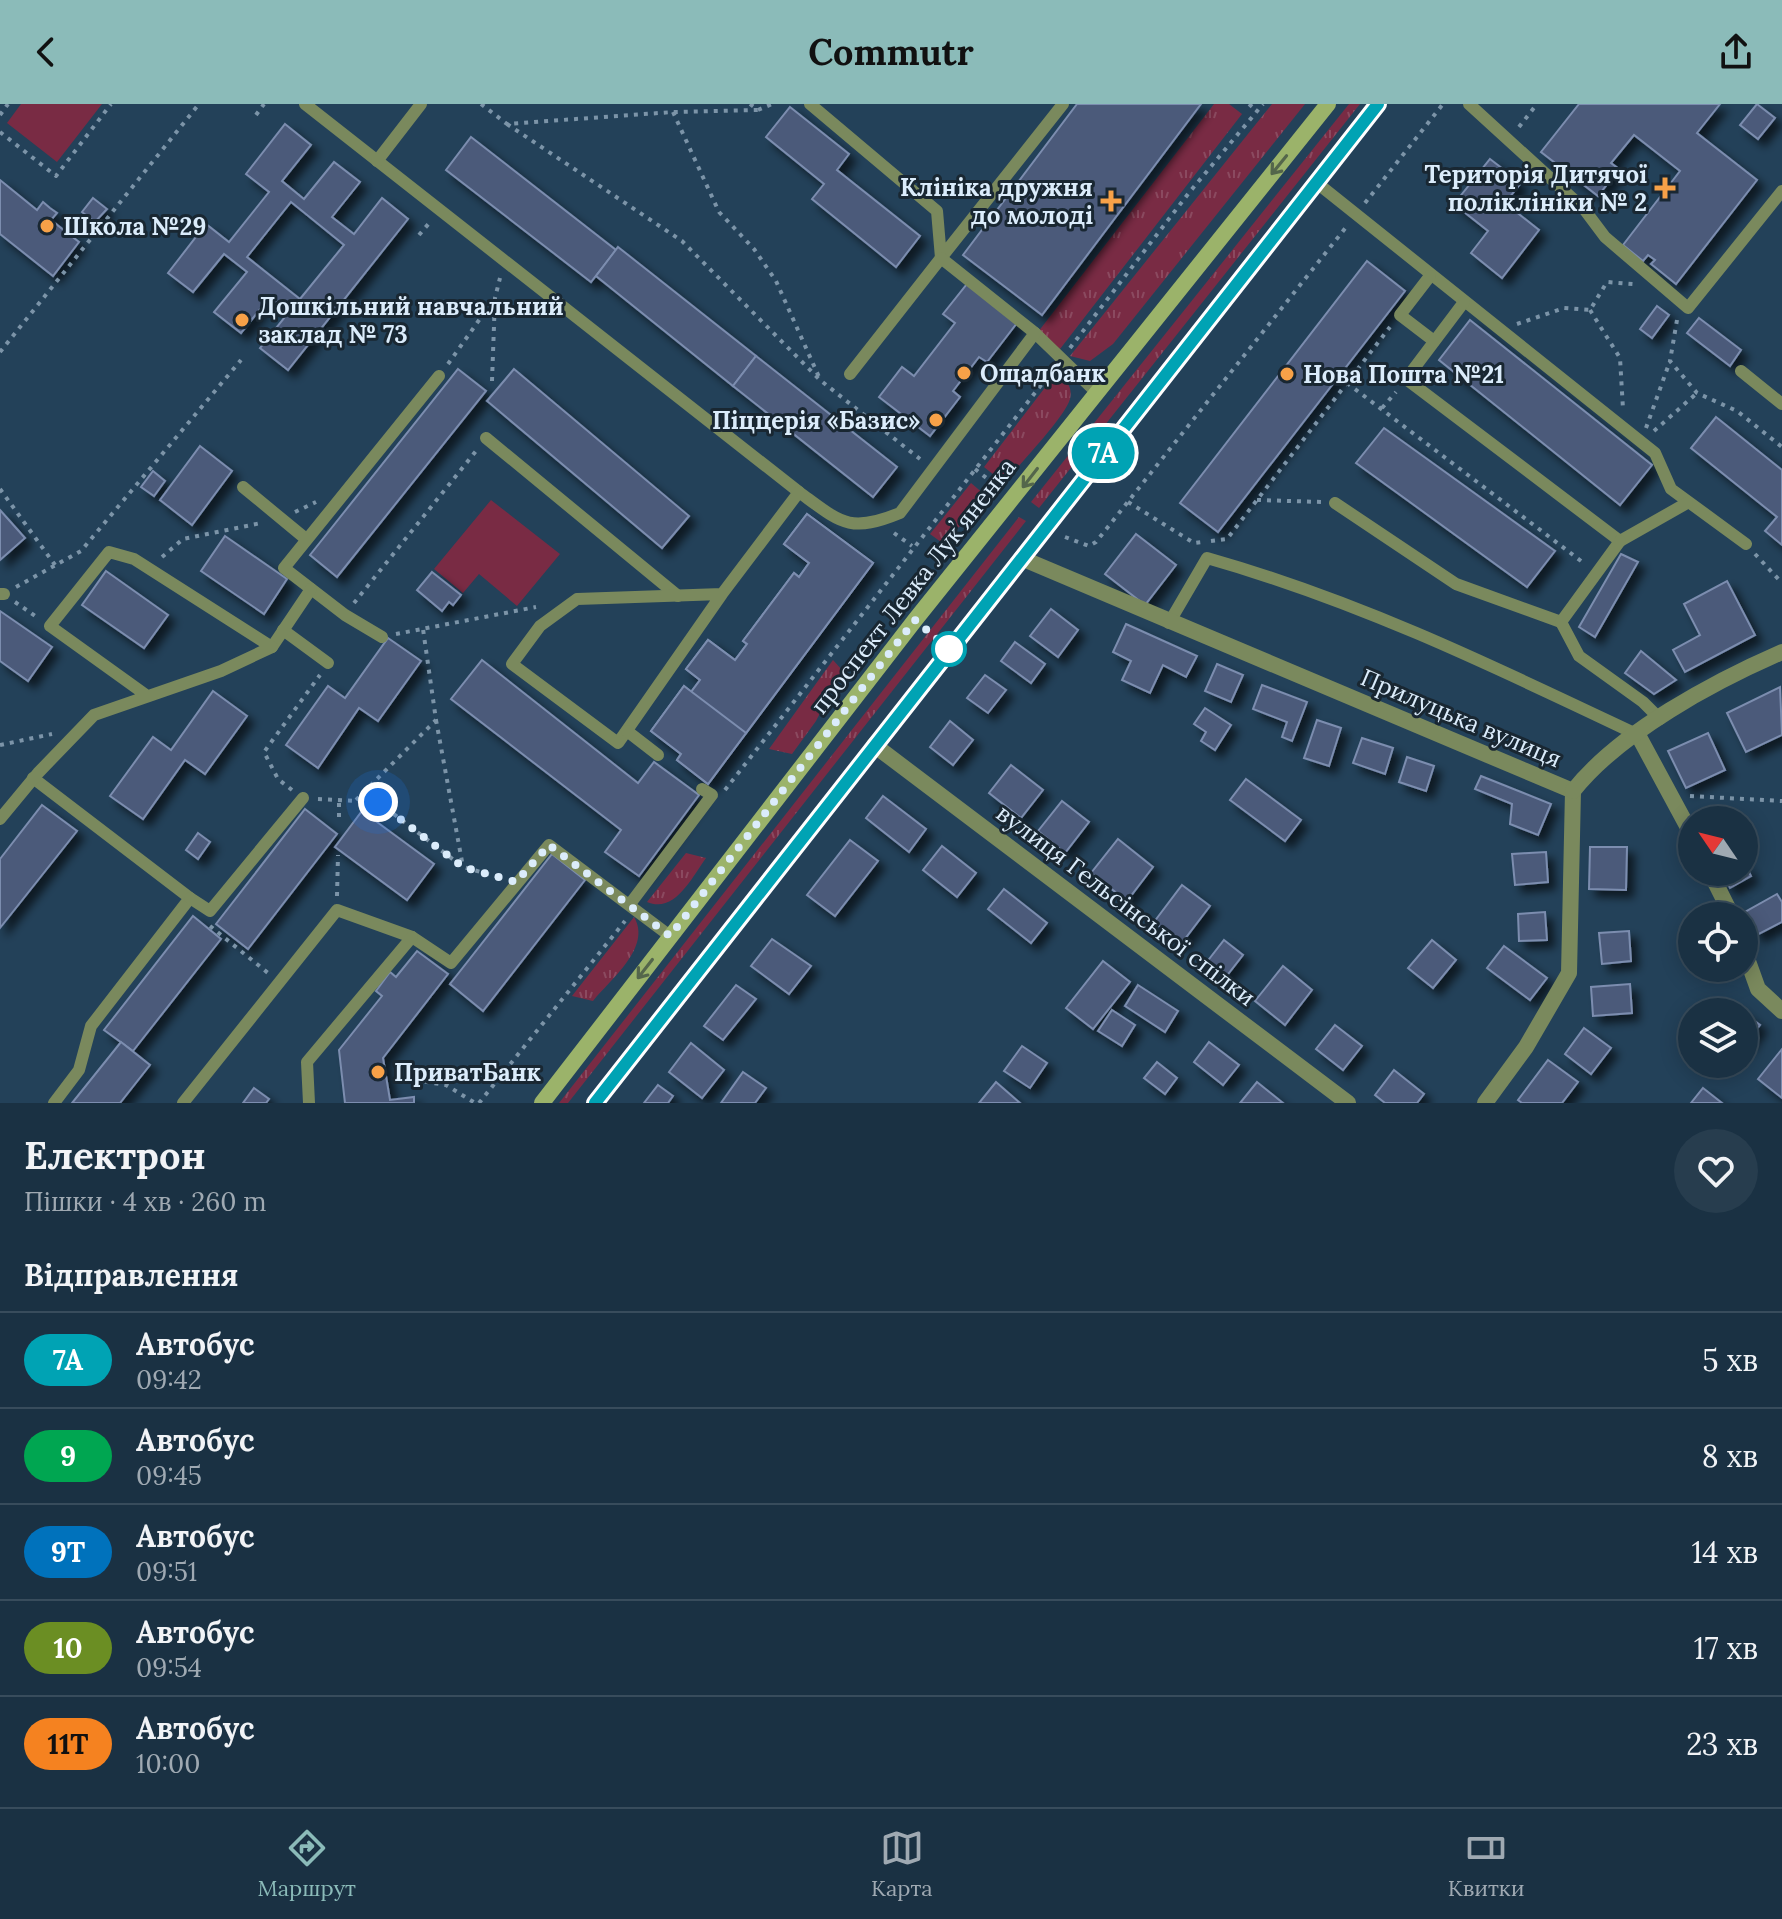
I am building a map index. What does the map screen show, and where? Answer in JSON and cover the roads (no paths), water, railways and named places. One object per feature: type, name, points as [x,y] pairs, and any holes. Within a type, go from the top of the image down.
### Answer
[{"type":"main road","name":"проспект Левка Лукʼяненка","points":[[542,1103],[1097,393],[1328,104]]},
{"type":"main road","points":[[595,1103],[1378,104]]},
{"type":"street","name":"Прилуцька вулиця","points":[[1021,558],[1573,791],[1569,973],[1526,1047],[1485,1103]]},
{"type":"street","points":[[1573,791],[1590,770],[1717,680],[1782,652]]},
{"type":"street","points":[[1638,735],[1678,807]]},
{"type":"street","name":"вулиця Гельсінської спілки","points":[[874,745],[1348,1103]]},
{"type":"street","points":[[1755,982],[1758,989],[1782,1011]]},
{"type":"lane","points":[[305,104],[839,521],[870,525],[900,513],[1035,333]]},
{"type":"lane","points":[[377,161],[421,104]]},
{"type":"lane","points":[[810,104],[937,211],[941,258],[1035,333],[1097,393]]},
{"type":"lane","points":[[850,374],[1063,104]]},
{"type":"lane","points":[[1469,104],[1584,209],[1605,237],[1688,308],[1782,191]]},
{"type":"lane","points":[[1317,183],[1655,453],[1671,489],[1746,544]]},
{"type":"lane","points":[[1430,276],[1400,315],[1434,341]]},
{"type":"lane","points":[[1464,302],[1406,379],[1620,541]]},
{"type":"lane","points":[[1741,371],[1782,404]]},
{"type":"lane","points":[[382,637],[345,615],[284,568],[439,376]]},
{"type":"lane","points":[[486,438],[678,596]]},
{"type":"lane","points":[[243,487],[306,539]]},
{"type":"lane","points":[[722,594],[577,599],[540,626],[512,664],[618,743],[722,594],[799,492]]},
{"type":"lane","points":[[1335,503],[1456,584],[1561,622],[1579,656],[1643,702],[1660,719]]},
{"type":"lane","points":[[1561,622],[1620,541],[1687,503]]},
{"type":"lane","points":[[146,695],[50,626],[109,552],[134,559],[272,647]]},
{"type":"lane","points":[[1169,623],[1207,558],[1295,583],[1439,641],[1638,735]]},
{"type":"lane","points":[[0,819],[33,778],[94,715],[221,671],[272,647],[311,589]]},
{"type":"lane","points":[[283,630],[328,663]]},
{"type":"lane","points":[[627,731],[658,755]]},
{"type":"lane","points":[[33,778],[210,911],[303,798]]},
{"type":"lane","points":[[633,906],[712,795],[702,789]]},
{"type":"lane","points":[[183,1103],[337,910],[412,937],[451,963],[549,845],[670,936]]},
{"type":"lane","points":[[54,1103],[79,1070],[91,1026],[190,898]]},
{"type":"lane","points":[[309,1103],[307,1062],[412,937]]},
{"type":"place","name":"Територія Дитячої поліклініки № 2","points":[[1665,188]]},
{"type":"place","name":"Клініка дружня до молоді","points":[[1111,201]]},
{"type":"place","name":"Школа №29","points":[[47,226]]},
{"type":"place","name":"Дошкільний навчальний заклад № 73","points":[[242,320]]},
{"type":"place","name":"Ощадбанк","points":[[964,373]]},
{"type":"place","name":"Нова Пошта №21","points":[[1287,374]]},
{"type":"place","name":"Піццерія «Базис»","points":[[936,420]]},
{"type":"place","name":"ПриватБанк","points":[[378,1072]]}]
